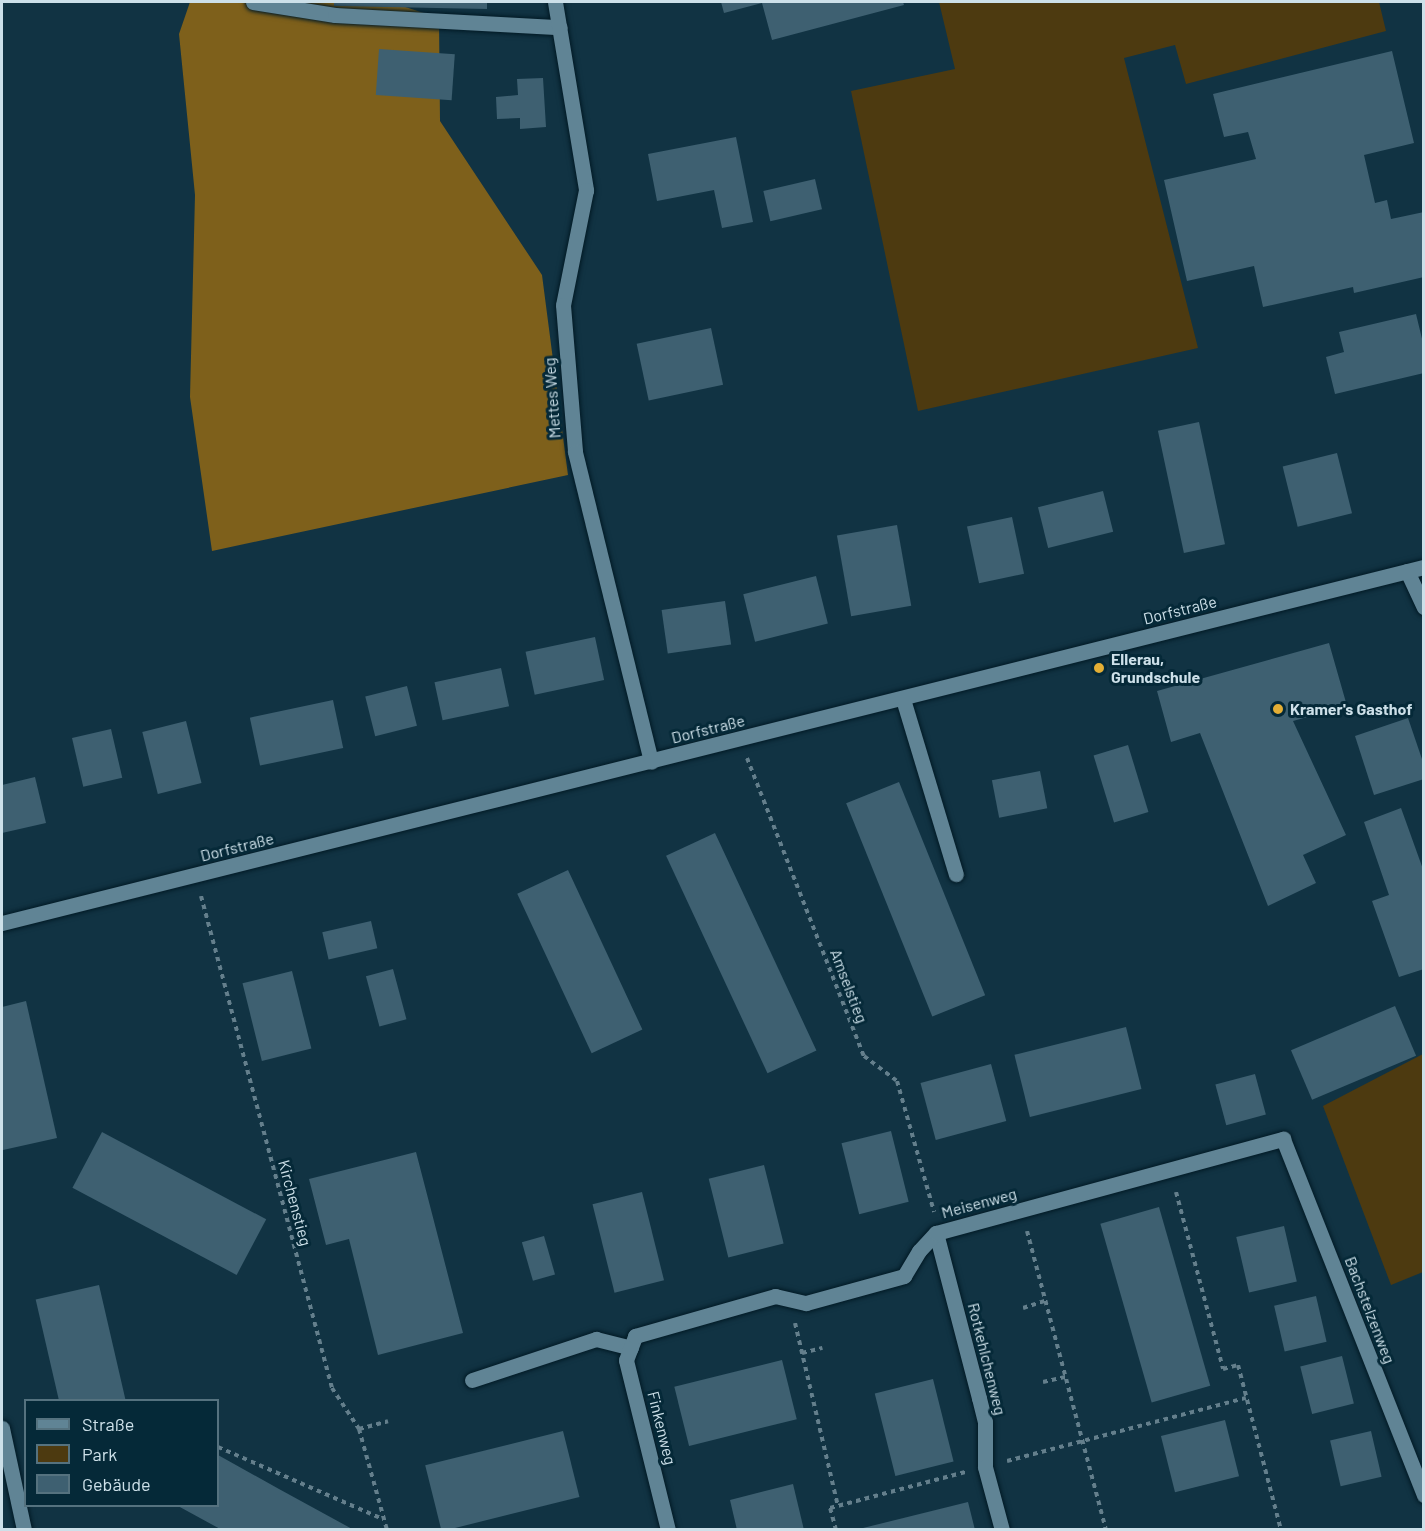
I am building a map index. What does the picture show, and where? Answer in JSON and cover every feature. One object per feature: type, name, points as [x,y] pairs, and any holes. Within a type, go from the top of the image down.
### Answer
[{"type":"street","points":[[253,2],[335,15],[560,27]]},
{"type":"street","name":"Mettes Weg","points":[[555,2],[586,190],[563,305],[574,452],[651,762]]},
{"type":"street","name":"Dorfstraße","points":[[2,923],[1424,567]]},
{"type":"street","points":[[1407,571],[1424,607]]},
{"type":"street","points":[[903,699],[956,874]]},
{"type":"street","name":"Meisenweg","points":[[633,1342],[774,1296],[806,1303],[904,1276],[919,1251],[936,1233],[1284,1139]]},
{"type":"street","name":"Bachstelzenweg","points":[[1284,1139],[1424,1495]]},
{"type":"street","name":"Rotkehlchenweg","points":[[936,1233],[985,1422],[985,1467],[1002,1530]]},
{"type":"street","points":[[472,1380],[596,1339],[633,1342]]},
{"type":"street","name":"Finkenweg","points":[[633,1342],[627,1360],[668,1530]]},
{"type":"street","points":[[2,1428],[24,1530]]},
{"type":"path","name":"Amselstieg","points":[[740,740],[864,1056],[897,1082],[935,1215],[936,1233]]},
{"type":"path","name":"Kirchenstieg","points":[[196,876],[332,1388],[359,1429],[387,1530]]},
{"type":"path","points":[[1170,1170],[1223,1369],[1238,1365],[1281,1530]]},
{"type":"path","points":[[1021,1210],[1106,1530]]},
{"type":"path","points":[[789,1300],[838,1506]]},
{"type":"path","points":[[1023,1308],[1046,1301]]},
{"type":"path","points":[[802,1353],[822,1348]]},
{"type":"path","points":[[1043,1382],[1066,1377]]},
{"type":"path","points":[[836,1530],[830,1508],[1246,1398]]},
{"type":"path","points":[[359,1429],[388,1421]]},
{"type":"path","points":[[219,1447],[384,1519]]},
{"type":"green space","points":[[939,2],[1379,2],[1386,31],[1186,84],[1175,45],[1124,58],[1198,348],[918,411],[851,91],[955,69]]},
{"type":"green space","points":[[1423,1054],[1423,1272],[1391,1285],[1323,1106]]},
{"type":"shaded area","points":[[190,2],[390,2],[439,18],[440,121],[542,275],[568,475],[212,551],[190,397],[195,195],[179,34]]},
{"type":"building","points":[[334,2],[487,2],[487,9],[334,6]]},
{"type":"building","points":[[721,2],[903,2],[904,5],[772,40],[762,3],[724,13]]},
{"type":"building","points":[[379,49],[455,54],[452,100],[376,95]]},
{"type":"building","points":[[1392,51],[1414,143],[1364,155],[1375,203],[1387,200],[1391,219],[1424,212],[1424,277],[1354,293],[1353,287],[1263,307],[1254,266],[1187,281],[1164,180],[1256,159],[1248,132],[1224,137],[1213,94]]},
{"type":"building","points":[[543,78],[546,127],[520,129],[520,118],[497,119],[496,97],[518,95],[517,79]]},
{"type":"building","points":[[736,137],[753,222],[722,228],[714,190],[657,201],[648,154]]},
{"type":"building","points":[[815,179],[822,209],[770,221],[763,191]]},
{"type":"building","points":[[1416,314],[1424,347],[1424,373],[1335,394],[1326,357],[1344,352],[1339,332]]},
{"type":"building","points":[[711,328],[723,385],[649,401],[637,344]]},
{"type":"building","points":[[1199,422],[1225,544],[1184,553],[1158,431]]},
{"type":"building","points":[[1337,453],[1352,513],[1298,527],[1283,467]]},
{"type":"building","points":[[1103,491],[1113,532],[1048,548],[1038,507]]},
{"type":"building","points":[[1012,517],[1024,574],[979,583],[967,527]]},
{"type":"building","points":[[897,525],[911,606],[851,616],[837,536]]},
{"type":"building","points":[[816,576],[828,624],[755,642],[743,594]]},
{"type":"building","points":[[725,601],[731,645],[668,653],[662,610]]},
{"type":"building","points":[[595,637],[604,680],[535,695],[526,652]]},
{"type":"building","points":[[1329,643],[1347,706],[1293,721],[1346,835],[1303,855],[1316,883],[1268,906],[1200,733],[1171,742],[1157,691]]},
{"type":"building","points":[[501,668],[509,706],[443,720],[434,682]]},
{"type":"building","points":[[407,686],[417,726],[375,736],[365,696]]},
{"type":"building","points":[[333,700],[343,748],[260,766],[250,718]]},
{"type":"building","points":[[1408,718],[1424,765],[1424,779],[1374,795],[1355,736]]},
{"type":"building","points":[[186,721],[201,783],[158,794],[142,732]]},
{"type":"building","points":[[111,729],[122,778],[83,787],[72,738]]},
{"type":"building","points":[[1128,745],[1148,812],[1114,822],[1094,756]]},
{"type":"building","points":[[1040,771],[1047,808],[999,818],[992,780]]},
{"type":"building","points":[[35,777],[46,823],[2,833],[2,785]]},
{"type":"building","points":[[899,782],[985,995],[932,1017],[846,803]]},
{"type":"building","points":[[1401,808],[1424,872],[1424,969],[1399,977],[1372,901],[1389,895],[1364,822]]},
{"type":"building","points":[[715,833],[816,1051],[767,1073],[666,856]]},
{"type":"building","points":[[568,870],[642,1030],[592,1053],[517,894]]},
{"type":"building","points":[[371,921],[377,948],[329,960],[322,932]]},
{"type":"building","points":[[393,969],[406,1019],[379,1026],[366,976]]},
{"type":"building","points":[[292,971],[311,1049],[262,1061],[243,983]]},
{"type":"building","points":[[26,1001],[57,1138],[3,1150],[2,1007]]},
{"type":"building","points":[[1395,1006],[1416,1056],[1312,1100],[1291,1050]]},
{"type":"building","points":[[1126,1027],[1141,1089],[1030,1117],[1014,1055]]},
{"type":"building","points":[[991,1064],[1006,1121],[936,1140],[920,1083]]},
{"type":"building","points":[[1255,1074],[1266,1115],[1226,1125],[1215,1085]]},
{"type":"building","points":[[891,1131],[909,1202],[859,1214],[842,1143]]},
{"type":"building","points":[[102,1132],[266,1219],[237,1275],[72,1188]]},
{"type":"building","points":[[416,1152],[463,1333],[378,1355],[349,1239],[326,1245],[309,1179]]},
{"type":"building","points":[[764,1165],[784,1244],[728,1257],[709,1179]]},
{"type":"building","points":[[642,1192],[664,1280],[615,1293],[593,1204]]},
{"type":"building","points":[[1159,1207],[1210,1386],[1152,1403],[1100,1224]]},
{"type":"building","points":[[1284,1226],[1297,1282],[1249,1293],[1236,1237]]},
{"type":"building","points":[[544,1236],[555,1274],[533,1281],[522,1242]]},
{"type":"building","points":[[99,1285],[125,1399],[59,1399],[36,1300]]},
{"type":"building","points":[[1316,1296],[1327,1342],[1285,1351],[1274,1306]]},
{"type":"building","points":[[1342,1356],[1354,1404],[1312,1414],[1300,1366]]},
{"type":"building","points":[[782,1360],[797,1419],[689,1446],[674,1387]]},
{"type":"building","points":[[933,1379],[954,1461],[895,1476],[875,1394]]},
{"type":"building","points":[[1225,1420],[1239,1476],[1175,1492],[1161,1436]]},
{"type":"building","points":[[563,1431],[579,1497],[441,1530],[425,1465]]},
{"type":"building","points":[[1371,1431],[1382,1477],[1341,1486],[1330,1440]]},
{"type":"building","points":[[219,1456],[354,1530],[222,1530],[180,1507],[219,1507]]},
{"type":"building","points":[[793,1484],[804,1530],[737,1530],[730,1500]]},
{"type":"building","points":[[968,1502],[975,1530],[859,1530],[859,1529]]},
{"type":"place","name":"Ellerau, Grundschule","points":[[1099,668]]},
{"type":"place","name":"Kramer's Gasthof","points":[[1278,709]]}]
